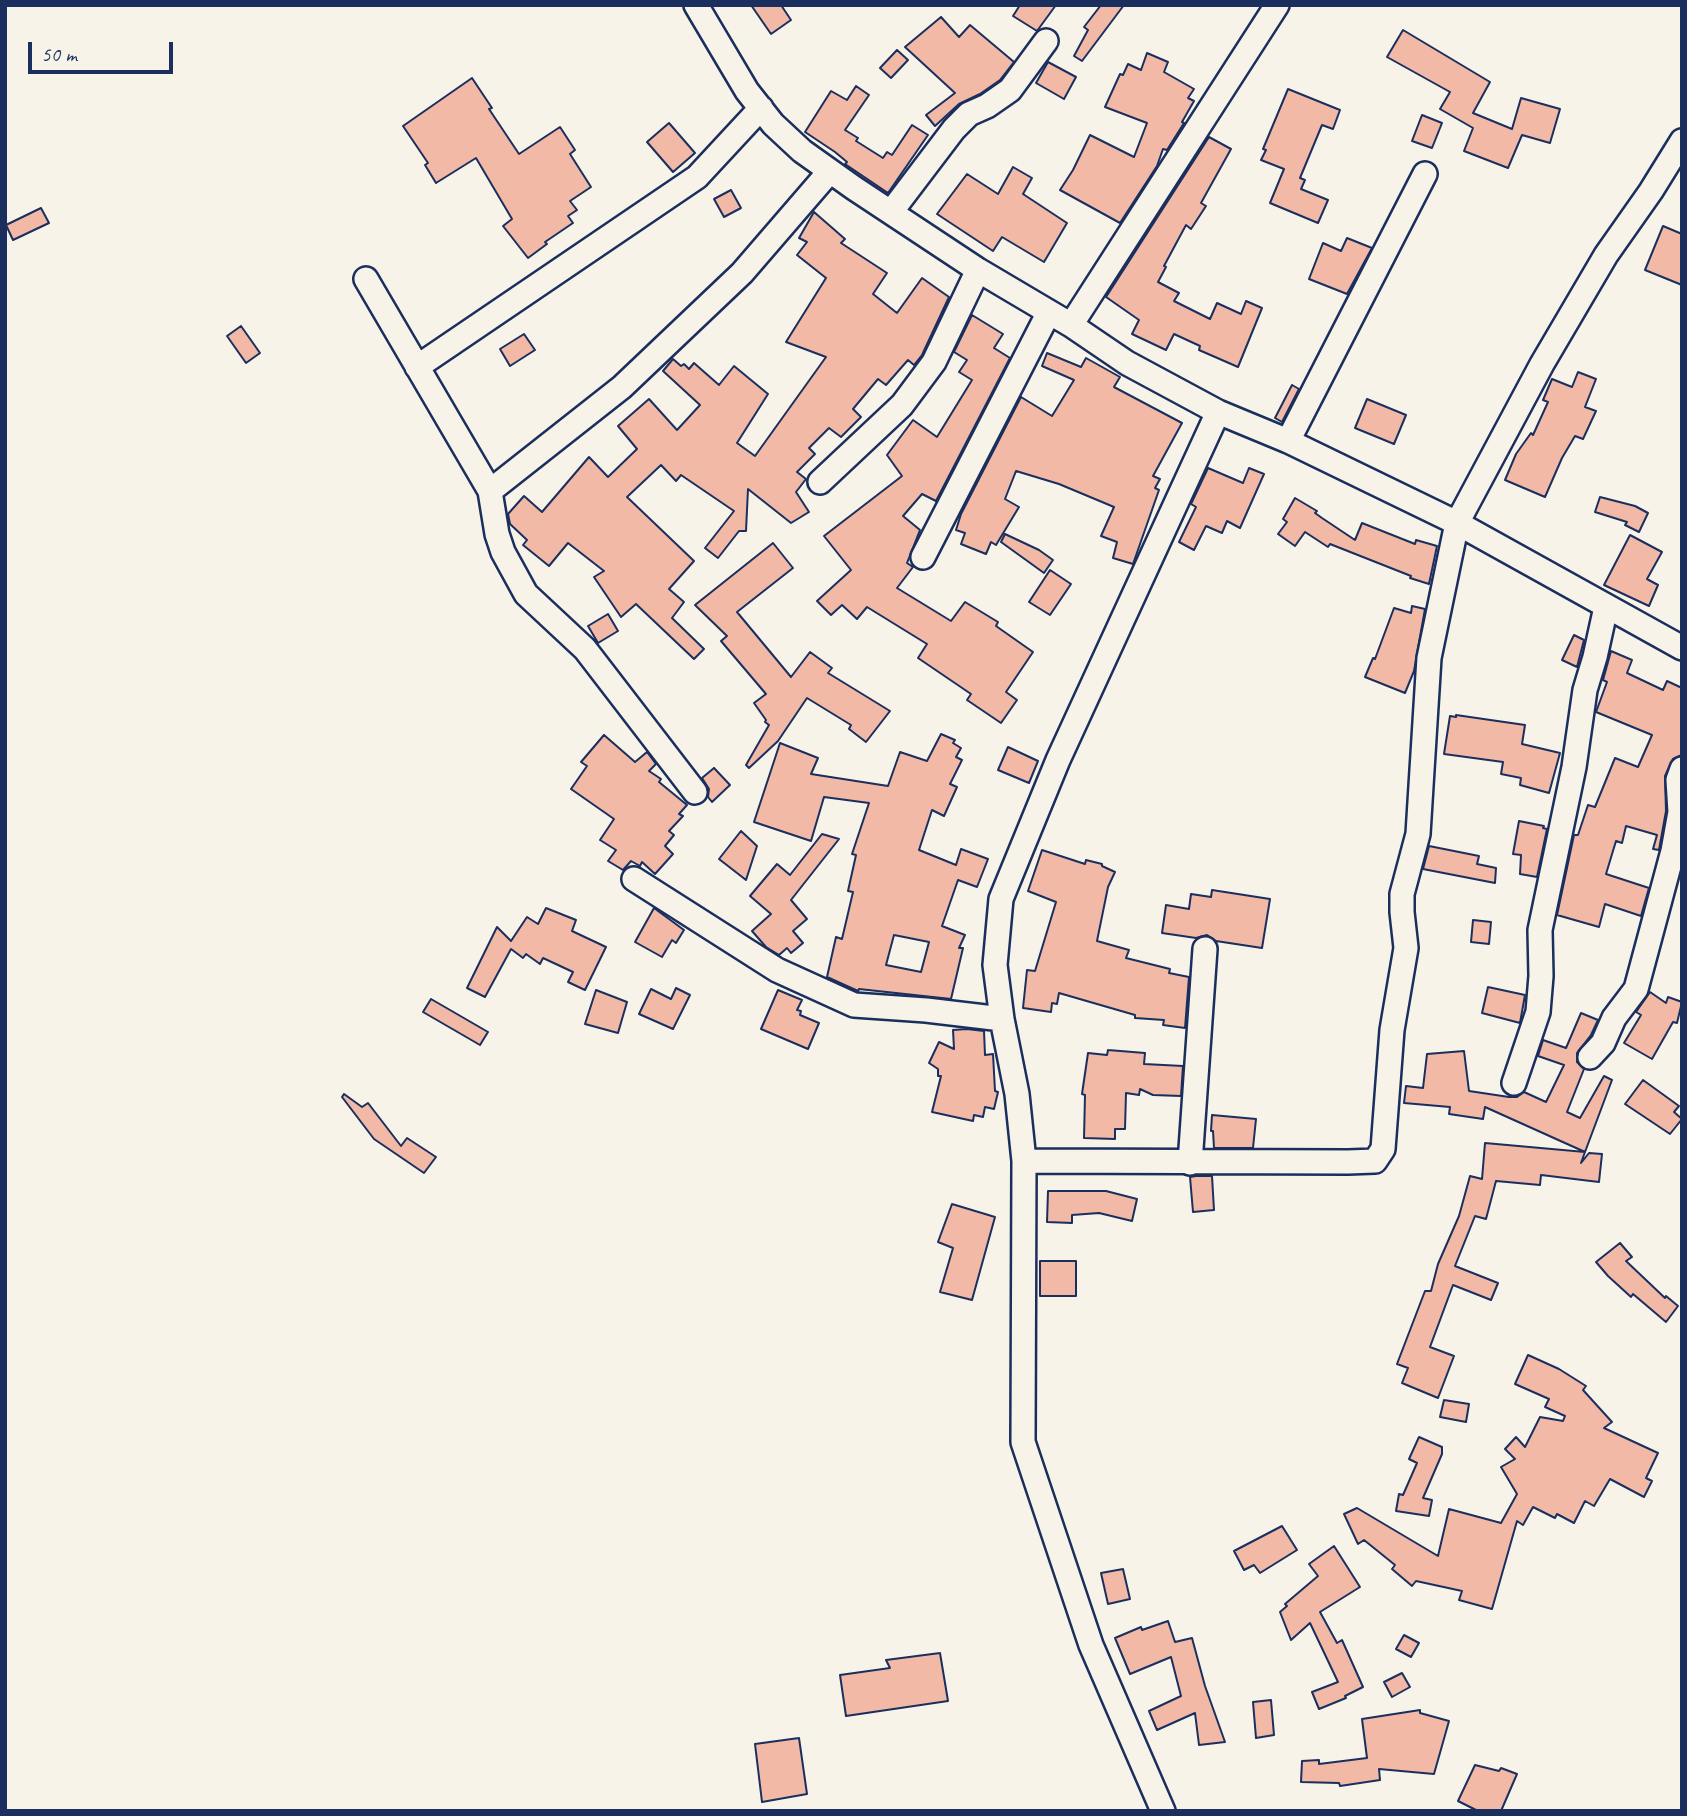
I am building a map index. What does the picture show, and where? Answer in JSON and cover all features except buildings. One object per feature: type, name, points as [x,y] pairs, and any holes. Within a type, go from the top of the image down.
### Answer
[{"type":"street","points":[[696,5],[747,91],[774,124],[830,171],[978,270],[1071,325],[1127,363],[1218,412],[1288,441],[1457,523],[1682,649]]},
{"type":"street","points":[[1071,325],[1277,5]]},
{"type":"street","points":[[891,212],[954,129],[969,114],[987,106],[1010,90],[1046,41]]},
{"type":"street","points":[[417,367],[697,177],[761,108]]},
{"type":"street","points":[[1024,1161],[1375,1161],[1383,1149],[1392,1030],[1406,948],[1402,894],[1418,834],[1429,658],[1457,523],[1548,353],[1606,255],[1682,142]]},
{"type":"street","points":[[489,491],[622,387],[742,273],[830,171]]},
{"type":"street","points":[[1288,441],[1424,174]]},
{"type":"street","points":[[820,482],[902,405],[934,362],[978,270]]},
{"type":"street","points":[[366,279],[489,491],[503,552],[526,594],[585,649],[695,792]]},
{"type":"street","points":[[923,557],[1049,312]]},
{"type":"street","points":[[1163,1811],[1091,1645],[1023,1442],[1024,1161],[1017,1094],[1002,1019],[995,965],[1001,899],[1058,760],[1218,412]]},
{"type":"street","points":[[1514,1083],[1538,1012],[1541,976],[1540,930],[1574,767],[1585,690],[1606,607]]},
{"type":"street","points":[[1590,1057],[1603,1043],[1614,1018],[1636,989],[1673,851],[1680,812],[1678,780],[1682,769]]},
{"type":"street","points":[[634,879],[777,970],[853,1005],[1002,1019]]},
{"type":"street","points":[[1190,1163],[1205,949]]}]
